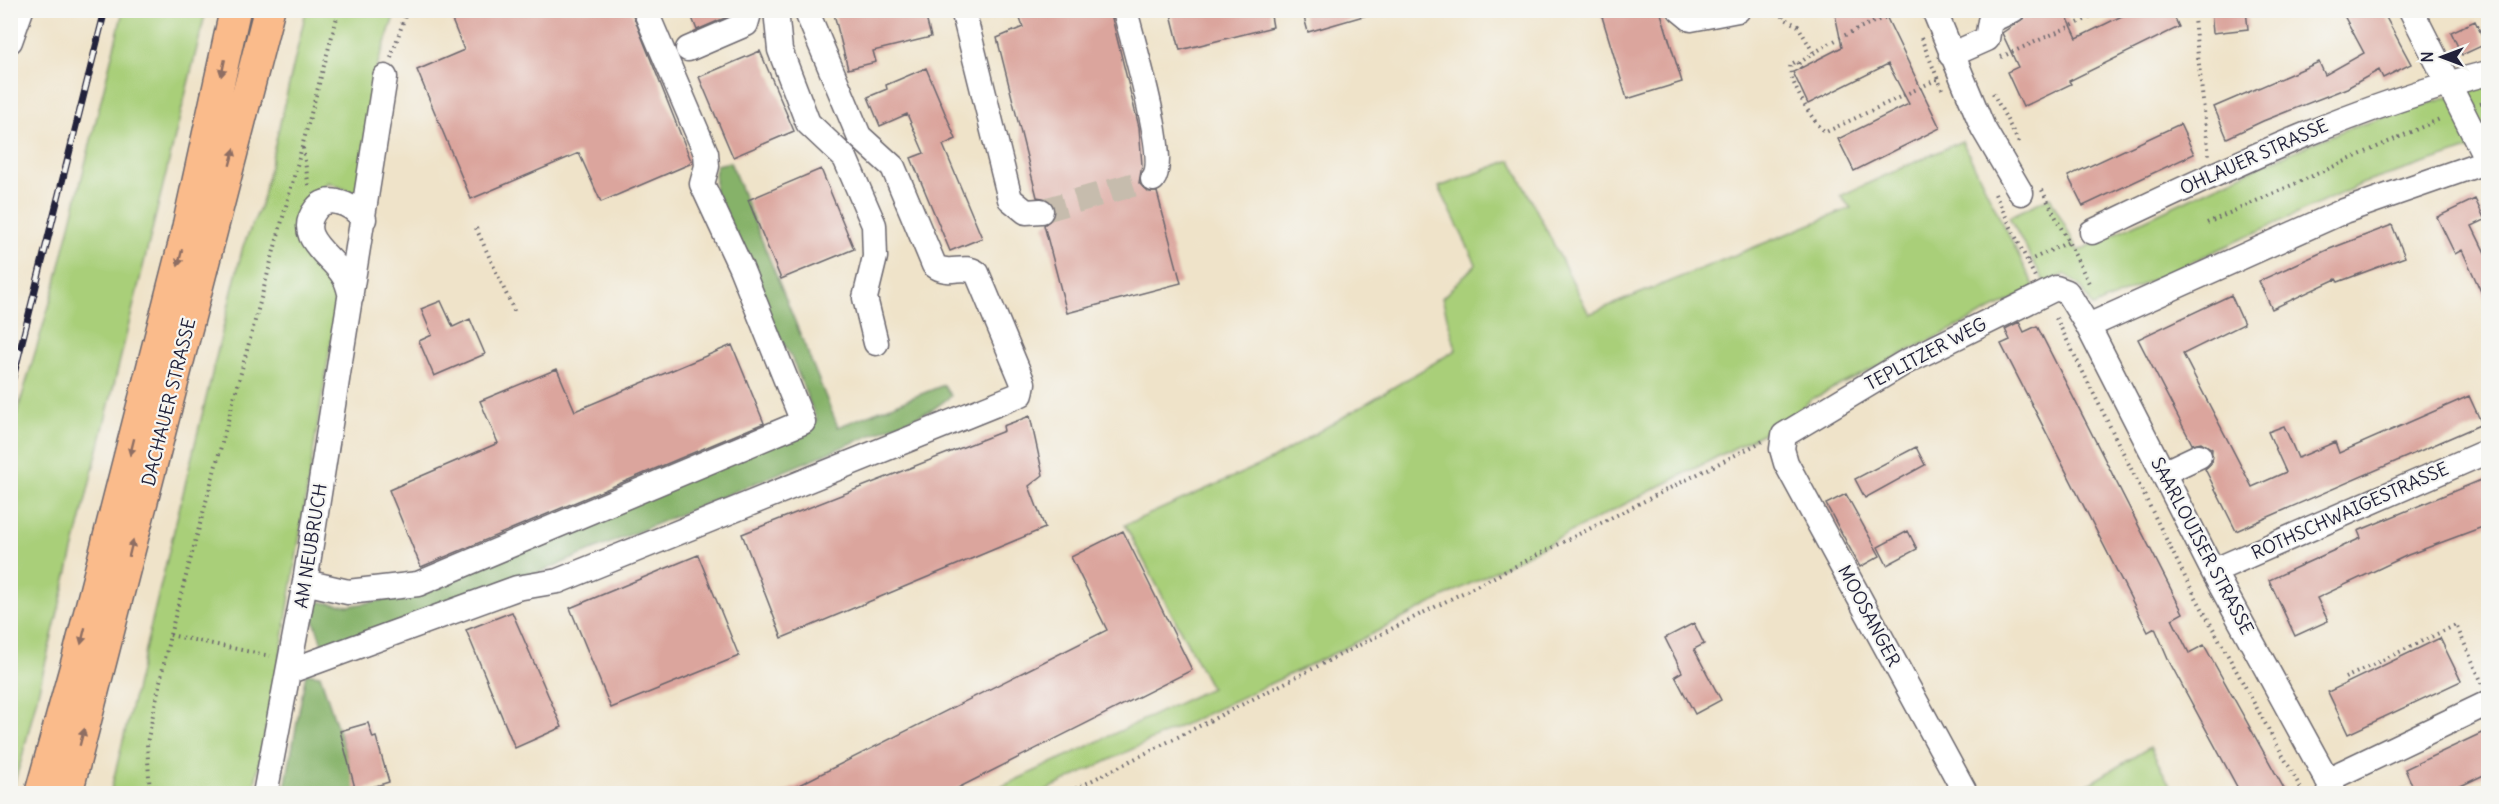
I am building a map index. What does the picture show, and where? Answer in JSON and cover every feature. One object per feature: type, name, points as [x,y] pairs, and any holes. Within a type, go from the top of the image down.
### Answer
[{"type":"main road","name":"DACHAUER STRASSE","points":[[40,794],[77,660],[185,238],[234,10]]},
{"type":"main road","name":"DACHAUER STRASSE","points":[[67,794],[269,10]]},
{"type":"street","points":[[10,41],[21,10]]},
{"type":"street","points":[[305,582],[348,592],[418,584],[803,422],[741,268],[702,184],[707,166],[706,153],[645,10]]},
{"type":"street","points":[[688,49],[746,24],[750,10]]},
{"type":"street","points":[[776,10],[780,50],[808,123],[845,158],[874,225],[875,257],[865,298],[876,343]]},
{"type":"street","points":[[291,664],[517,588],[558,581],[1021,394],[1023,383],[977,273],[966,268],[948,272],[934,265],[893,167],[859,136],[806,10]]},
{"type":"street","points":[[963,10],[1010,200],[1026,212],[1041,211]]},
{"type":"street","points":[[1125,10],[1158,146],[1158,170],[1154,179]]},
{"type":"street","points":[[1680,10],[1691,19],[1738,10]]},
{"type":"street","points":[[1934,10],[1966,59],[1983,128],[2030,189]]},
{"type":"street","points":[[1966,59],[1987,39],[1990,21],[2013,10]]},
{"type":"street","points":[[2097,322],[2344,211],[2488,161],[2411,10]]},
{"type":"street","name":"OHLAUER STRASSE","points":[[2092,232],[2338,120],[2448,83],[2488,73]]},
{"type":"street","name":"AM NEUBRUCH","points":[[265,794],[305,582],[385,77]]},
{"type":"street","points":[[351,297],[348,283],[342,273],[314,245],[309,235],[309,222],[319,205],[329,201],[352,207],[364,219]]},
{"type":"street","name":"SAARLOUISER STRASSE","points":[[2043,292],[2056,288],[2067,292],[2097,322],[2163,472],[2213,571],[2331,787]]},
{"type":"street","name":"TEPLITZER WEG","points":[[1784,435],[1904,363],[2043,292]]},
{"type":"street","name":"MOOSANGER","points":[[1784,435],[1782,449],[1786,463],[1964,793]]},
{"type":"street","name":"ROTHSCHWAIGESTRASSE","points":[[2213,571],[2488,451]]},
{"type":"street","points":[[2163,472],[2199,456]]},
{"type":"street","points":[[2331,787],[2486,695]]},
{"type":"path","points":[[150,794],[147,743],[170,635],[339,10]]},
{"type":"path","points":[[385,77],[407,10]]},
{"type":"path","points":[[1782,10],[1783,18],[1798,26],[1814,52]]},
{"type":"path","points":[[1913,10],[1890,15],[1814,52],[1799,66],[1797,61],[1791,64],[1790,74],[1814,122],[1826,132],[1966,59],[2107,10]]},
{"type":"path","points":[[2193,10],[2211,176]]},
{"type":"path","points":[[1989,84],[2019,144]]},
{"type":"path","points":[[2207,223],[2462,109]]},
{"type":"path","points":[[303,144],[309,190],[319,205]]},
{"type":"path","points":[[2030,189],[2069,242],[2097,322]]},
{"type":"path","points":[[2010,223],[2187,581],[2304,794]]},
{"type":"path","points":[[476,228],[515,313]]},
{"type":"path","points":[[2028,261],[2092,232]]},
{"type":"path","points":[[1065,794],[1764,440],[1784,435]]},
{"type":"path","points":[[2345,678],[2456,625],[2486,695]]},
{"type":"path","points":[[170,635],[291,664]]},
{"type":"green space","points":[[123,11],[206,11],[22,758],[11,793],[11,433],[55,286]]},
{"type":"green space","points":[[306,11],[396,11],[377,66],[360,202],[354,193],[328,182],[308,200],[300,235],[329,276],[336,293],[335,317],[278,670],[253,793],[110,794],[243,246],[261,205]]},
{"type":"green space","points":[[2488,85],[2488,143],[2364,183],[2093,307],[2081,287],[2065,274],[2045,283],[2009,217],[2050,197],[2078,251],[2257,167],[2344,130]]},
{"type":"green space","points":[[1962,141],[2035,288],[1812,399],[1783,423],[1339,651],[1040,793],[986,794],[1211,688],[1125,525],[1271,460],[1456,350],[1442,298],[1476,264],[1439,187],[1511,160],[1589,314],[1851,208],[1840,196]]},
{"type":"green space","points":[[730,162],[838,427],[944,385],[951,396],[932,410],[470,601],[371,636],[323,646],[313,618],[315,601],[349,606],[406,596],[817,421],[793,361],[759,298],[714,195],[716,165]]},
{"type":"green space","points":[[306,673],[320,675],[359,793],[284,794]]},
{"type":"green space","points":[[2150,747],[2174,793],[2074,793]]},
{"type":"building","points":[[448,10],[631,10],[692,163],[601,202],[579,153],[471,199],[417,70],[464,50]]},
{"type":"building","points":[[689,10],[735,10],[734,14],[697,30]]},
{"type":"building","points":[[833,10],[924,10],[931,37],[873,51],[876,62],[848,69]]},
{"type":"building","points":[[1017,10],[1110,10],[1139,127],[1142,165],[1139,183],[1148,192],[1157,192],[1181,283],[1067,313],[1044,225],[1053,218],[1055,209],[1048,199],[1037,197],[997,38],[1023,27]]},
{"type":"building","points":[[1170,10],[1270,10],[1273,27],[1180,50]]},
{"type":"building","points":[[1302,10],[1367,10],[1367,15],[1308,32]]},
{"type":"building","points":[[1600,10],[1660,10],[1682,82],[1627,99]]},
{"type":"building","points":[[1853,10],[1883,10],[1940,128],[1854,171],[1838,139],[1909,104],[1888,64],[1808,104],[1793,72],[1842,47],[1835,14]]},
{"type":"building","points":[[2027,10],[2064,10],[2077,38],[2134,10],[2171,10],[2179,27],[2069,81],[2071,84],[2023,107],[2007,72],[2018,67],[2002,33],[2024,18]]},
{"type":"building","points":[[2211,10],[2246,10],[2248,29],[2213,33]]},
{"type":"building","points":[[2341,10],[2382,10],[2411,64],[2383,78],[2379,70],[2347,88],[2263,121],[2227,138],[2214,107],[2319,62],[2325,75],[2364,53]]},
{"type":"building","points":[[2475,21],[2486,44],[2462,55],[2451,32]]},
{"type":"building","points":[[760,51],[794,131],[733,157],[699,77]]},
{"type":"building","points":[[926,68],[956,139],[943,145],[982,238],[950,251],[911,158],[924,153],[907,114],[880,126],[868,97],[887,89],[886,85]]},
{"type":"building","points":[[2180,124],[2194,154],[2083,206],[2068,176]]},
{"type":"building","points":[[821,169],[854,249],[781,279],[748,200]]},
{"type":"building","points":[[2475,199],[2485,220],[2472,226],[2488,259],[2488,307],[2462,250],[2455,254],[2437,217]]},
{"type":"building","points":[[2392,225],[2405,257],[2338,282],[2336,279],[2272,309],[2259,281],[2327,250]]},
{"type":"building","points":[[2231,295],[2244,324],[2183,354],[2252,487],[2286,472],[2268,432],[2284,426],[2298,458],[2335,442],[2339,453],[2469,396],[2482,424],[2236,531],[2205,469],[2211,464],[2212,449],[2201,442],[2192,444],[2138,339]]},
{"type":"building","points":[[441,301],[453,327],[470,319],[485,354],[434,376],[419,341],[432,335],[421,309]]},
{"type":"building","points":[[2019,322],[2024,332],[2037,326],[2183,613],[2172,619],[2189,653],[2204,645],[2287,794],[2241,794],[2170,663],[2155,628],[2148,632],[2001,344],[2010,340],[2005,329]]},
{"type":"building","points":[[732,345],[764,423],[421,567],[389,490],[498,443],[480,401],[557,369],[575,411]]},
{"type":"building","points":[[1030,416],[1043,475],[1029,486],[1045,528],[782,638],[742,534],[1004,431],[1003,426]]},
{"type":"building","points":[[1916,447],[1925,465],[1865,498],[1855,479]]},
{"type":"building","points":[[2488,477],[2488,525],[2408,555],[2317,598],[2328,621],[2295,636],[2269,580],[2361,538],[2358,531]]},
{"type":"building","points":[[1846,494],[1880,556],[1860,567],[1826,504]]},
{"type":"building","points":[[1123,531],[1192,670],[946,794],[781,794],[1107,630],[1071,557]]},
{"type":"building","points":[[1908,531],[1917,549],[1887,565],[1878,547]]},
{"type":"building","points":[[698,555],[739,656],[611,708],[570,608]]},
{"type":"building","points":[[512,612],[562,727],[515,748],[466,630]]},
{"type":"building","points":[[1694,623],[1704,644],[1694,649],[1721,700],[1695,714],[1675,676],[1682,672],[1665,638]]},
{"type":"building","points":[[2440,638],[2461,681],[2348,734],[2328,692]]},
{"type":"building","points":[[368,723],[373,738],[376,737],[389,782],[356,792],[340,731]]},
{"type":"building","points":[[2488,730],[2488,773],[2444,794],[2416,794],[2405,769]]},
{"type":"tunnel","points":[[1041,211],[1153,179]]},
{"type":"railway","points":[[10,390],[105,10]]}]
